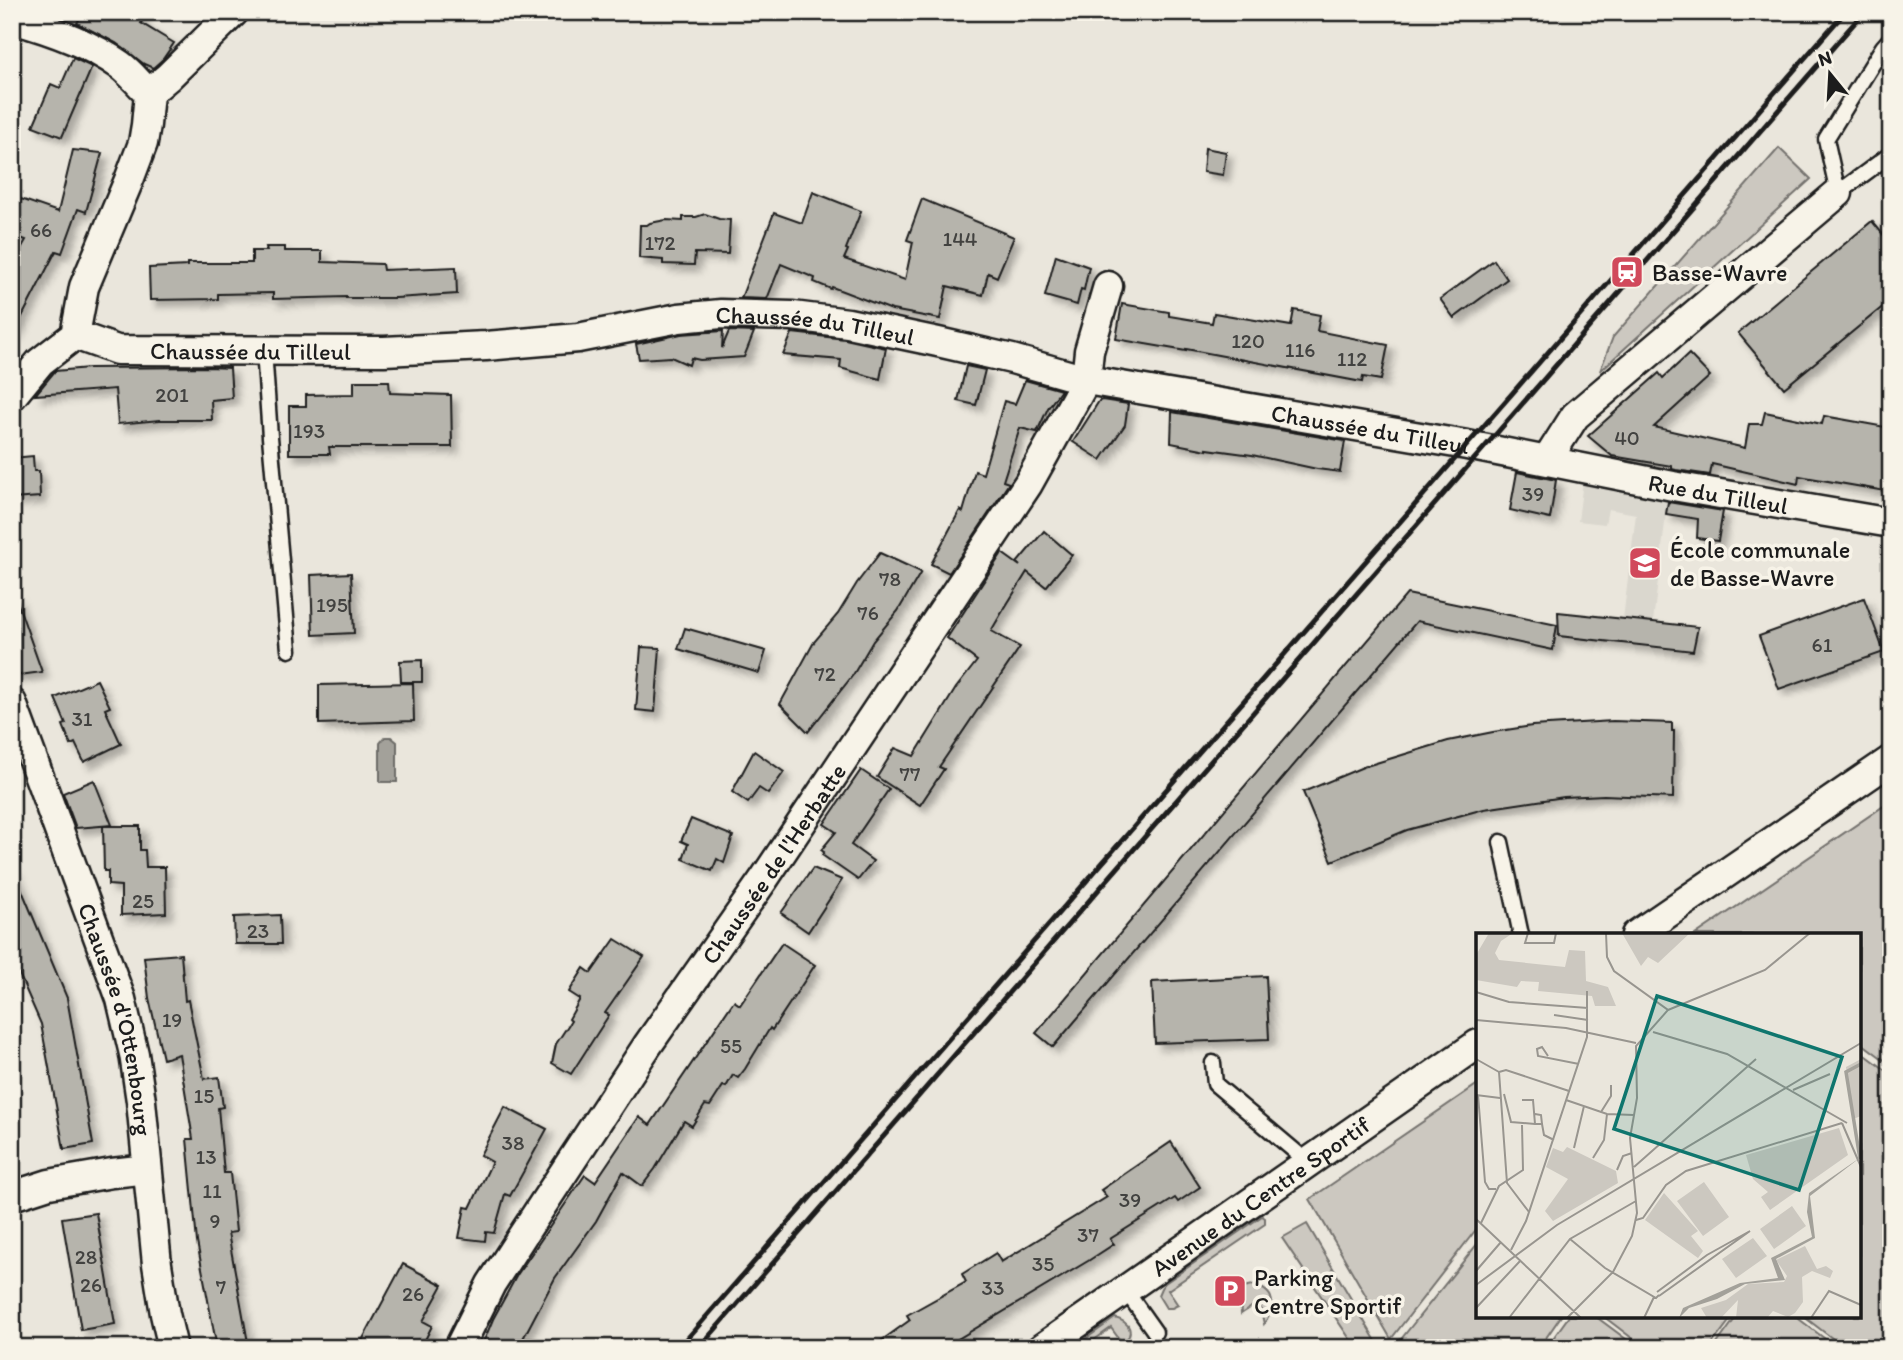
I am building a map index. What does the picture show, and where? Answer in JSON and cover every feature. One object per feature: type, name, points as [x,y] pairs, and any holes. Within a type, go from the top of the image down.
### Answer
[{"type":"street","points":[[12,396],[40,362],[75,335],[84,287],[143,142],[149,93],[234,12]]},
{"type":"street","points":[[12,19],[50,31],[107,57],[122,67],[149,93]]},
{"type":"street","points":[[1547,460],[1575,416],[1838,193]]},
{"type":"street","points":[[1086,380],[1089,351],[1108,286]]},
{"type":"street","name":"Chaussée du Tilleul","points":[[75,335],[117,350],[384,351],[578,338],[679,318],[722,314],[793,316],[848,323],[1012,359],[1086,380],[1547,460]]},
{"type":"street","name":"Chaussée de l'Herbatte","points":[[459,1348],[491,1284],[647,1046],[764,878],[1028,484],[1086,380]]},
{"type":"street","name":"Rue du Tilleul","points":[[1547,460],[1672,486],[1891,523]]},
{"type":"street","name":"Chaussée d'Ottenbourg","points":[[12,703],[121,999],[134,1054],[157,1264],[173,1348]]},
{"type":"street","points":[[1639,933],[1891,760]]},
{"type":"street","name":"Avenue du Centre Sportif","points":[[1042,1348],[1476,1045]]},
{"type":"street","points":[[12,1196],[49,1184],[147,1169]]},
{"type":"lane","points":[[1891,38],[1826,139],[1838,193],[1891,154]]},
{"type":"lane","points":[[264,350],[289,650]]},
{"type":"lane","points":[[1501,842],[1521,933]]},
{"type":"lane","points":[[1213,1063],[1214,1084],[1308,1163]]},
{"type":"lane","points":[[1126,1290],[1155,1332]]},
{"type":"shaded area","points":[[1779,148],[1811,179],[1600,371],[1613,337]]},
{"type":"shaded area","name":"École communale de Basse-Wavre","points":[[1583,481],[1668,498],[1653,622],[1623,619],[1636,514],[1608,509],[1605,524],[1578,521]]},
{"type":"shaded area","points":[[385,737],[391,737],[397,742],[397,782],[380,782],[380,743]]},
{"type":"shaded area","points":[[1891,801],[1891,1065],[1861,1042],[1861,933],[1698,933]]},
{"type":"shaded area","points":[[1861,1052],[1891,1074],[1891,1348],[1845,1348],[1806,1318],[1861,1318]]},
{"type":"shaded area","points":[[1476,1085],[1476,1230],[1391,1339],[1310,1199]]},
{"type":"shaded area","points":[[1262,1216],[1265,1218],[1265,1224],[1168,1290],[1178,1305],[1166,1308],[1158,1295],[1165,1283]]},
{"type":"shaded area","points":[[1307,1224],[1380,1348],[1356,1348],[1282,1238]]},
{"type":"shaded area","points":[[1476,1246],[1476,1318],[1560,1318],[1539,1348],[1399,1348],[1398,1343]]},
{"type":"shaded area","points":[[1253,1285],[1266,1291],[1272,1300],[1271,1311],[1264,1324],[1259,1302],[1241,1314],[1239,1288]]},
{"type":"shaded area","points":[[1115,1318],[1124,1322],[1130,1332],[1122,1343],[1111,1328],[1083,1348],[1073,1348]]},
{"type":"shaded area","points":[[1568,1318],[1598,1318],[1638,1348],[1546,1348]]},
{"type":"shaded area","points":[[1606,1318],[1732,1318],[1709,1348],[1645,1348]]},
{"type":"shaded area","points":[[1736,1318],[1798,1318],[1837,1348],[1714,1348]]},
{"type":"building","points":[[83,12],[129,12],[143,19],[141,23],[174,43],[153,68],[116,43],[77,23]]},
{"type":"building","points":[[73,58],[92,67],[62,137],[33,126],[51,84],[60,88]]},
{"type":"building","points":[[1205,148],[1226,152],[1223,175],[1203,172]]},
{"type":"building","points":[[73,150],[102,153],[86,212],[78,209],[62,253],[56,251],[12,336],[12,264],[26,240],[12,235],[12,222],[21,199],[58,212]]},
{"type":"building","points":[[813,192],[861,211],[844,259],[905,280],[913,242],[907,240],[922,199],[1014,237],[997,277],[988,273],[983,295],[947,286],[940,319],[892,310],[832,287],[831,289],[814,282],[815,278],[781,264],[767,299],[741,298],[774,213],[802,223]]},
{"type":"building","points":[[705,214],[730,220],[728,254],[695,253],[694,265],[663,264],[663,260],[639,258],[640,225],[666,220],[683,221],[683,217]]},
{"type":"building","points":[[1872,221],[1891,244],[1891,300],[1784,388],[1738,333]]},
{"type":"building","points":[[266,247],[285,247],[285,251],[322,251],[322,262],[382,264],[383,270],[456,267],[457,294],[396,298],[273,299],[273,293],[218,294],[218,299],[150,300],[149,268],[187,266],[187,263],[252,263],[252,251],[267,251]]},
{"type":"building","points":[[1056,255],[1089,267],[1084,290],[1081,289],[1077,305],[1045,296]]},
{"type":"building","points":[[1494,260],[1507,279],[1454,318],[1440,299]]},
{"type":"building","points":[[1122,304],[1212,323],[1214,313],[1291,326],[1294,310],[1320,315],[1317,331],[1388,345],[1381,380],[1363,377],[1362,382],[1186,349],[1116,339]]},
{"type":"building","points":[[723,331],[722,348],[729,331],[754,332],[744,357],[700,360],[691,358],[689,365],[671,357],[639,359],[636,344],[681,334]]},
{"type":"building","points":[[792,333],[845,339],[886,348],[880,379],[840,368],[841,360],[783,355]]},
{"type":"building","points":[[1689,354],[1710,376],[1654,427],[1745,448],[1749,424],[1762,424],[1765,412],[1822,424],[1824,416],[1891,428],[1891,492],[1799,476],[1798,484],[1712,464],[1710,475],[1676,470],[1672,469],[1672,466],[1612,456],[1588,436],[1659,373],[1663,378]]},
{"type":"building","points":[[966,366],[985,370],[976,405],[958,401]]},
{"type":"building","points":[[89,368],[230,368],[232,398],[211,400],[212,420],[160,420],[118,424],[115,389],[35,395],[55,371]]},
{"type":"building","points":[[1025,380],[1061,390],[1048,408],[1037,432],[1020,428],[1003,481],[1009,483],[949,573],[931,564],[960,510],[963,512],[975,471],[983,474],[1004,401],[1015,404]]},
{"type":"building","points":[[354,381],[389,381],[390,393],[451,395],[452,447],[329,447],[330,454],[289,454],[289,406],[306,406],[306,395],[354,394]]},
{"type":"building","points":[[1102,400],[1128,404],[1125,425],[1101,460],[1073,442]]},
{"type":"building","points":[[1172,412],[1345,441],[1340,472],[1171,443]]},
{"type":"building","points":[[33,456],[34,471],[39,471],[40,497],[12,499],[12,458]]},
{"type":"building","points":[[1517,472],[1556,480],[1550,519],[1510,510]]},
{"type":"building","points":[[1668,502],[1723,511],[1718,541],[1697,538],[1698,519],[1666,514]]},
{"type":"building","points":[[1044,531],[1072,555],[1046,587],[1027,572],[1001,614],[991,631],[1020,647],[939,767],[944,769],[920,805],[877,777],[895,748],[914,756],[956,688],[977,661],[947,638],[1002,553],[1020,566],[1017,563]]},
{"type":"building","points":[[880,553],[921,572],[898,611],[873,641],[853,675],[808,732],[780,704],[814,642],[838,614]]},
{"type":"building","points":[[351,573],[354,633],[313,635],[311,575]]},
{"type":"building","points":[[1407,594],[1557,625],[1553,650],[1417,621],[1053,1047],[1036,1033]]},
{"type":"building","points":[[12,596],[15,596],[42,672],[12,676]]},
{"type":"building","points":[[1864,598],[1884,652],[1779,689],[1759,636]]},
{"type":"building","points":[[1558,612],[1698,627],[1693,651],[1559,636]]},
{"type":"building","points":[[685,628],[766,651],[759,673],[678,649]]},
{"type":"building","points":[[641,647],[660,648],[655,712],[636,710]]},
{"type":"building","points":[[422,660],[422,682],[401,682],[400,661]]},
{"type":"building","points":[[97,680],[110,707],[105,709],[121,744],[84,762],[75,743],[71,745],[55,698]]},
{"type":"building","points":[[413,683],[414,721],[319,724],[319,685]]},
{"type":"building","points":[[1613,721],[1672,723],[1673,798],[1604,795],[1564,797],[1484,809],[1407,830],[1332,861],[1303,792],[1363,767],[1448,741],[1532,726]]},
{"type":"building","points":[[754,751],[784,772],[768,794],[759,788],[748,803],[732,792]]},
{"type":"building","points":[[861,770],[889,789],[851,845],[873,861],[858,880],[822,855],[824,852],[821,850],[836,832],[824,824]]},
{"type":"building","points":[[94,780],[112,825],[76,828],[63,793]]},
{"type":"building","points":[[691,819],[733,836],[724,863],[717,859],[712,871],[683,859],[688,844],[681,841]]},
{"type":"building","points":[[103,826],[140,826],[140,850],[145,850],[146,867],[165,867],[166,913],[121,915],[121,886],[108,885],[108,871],[104,871]]},
{"type":"building","points":[[813,868],[842,880],[808,932],[781,913]]},
{"type":"building","points":[[13,869],[67,998],[93,1144],[64,1149],[41,1024],[12,958]]},
{"type":"building","points":[[280,915],[281,944],[235,944],[234,917]]},
{"type":"building","points":[[615,939],[644,957],[605,1013],[609,1015],[571,1074],[552,1063],[556,1044],[571,1021],[569,1019],[580,999],[569,992],[584,968],[591,973]]},
{"type":"building","points":[[782,943],[815,965],[772,1030],[770,1028],[745,1069],[738,1078],[733,1075],[710,1106],[705,1105],[692,1126],[684,1121],[642,1186],[623,1172],[596,1221],[555,1278],[518,1348],[481,1348],[517,1275],[585,1175],[595,1182],[639,1117],[650,1125],[734,1001],[740,1005]]},
{"type":"building","points":[[181,954],[185,1001],[188,1000],[204,1079],[219,1077],[223,1107],[218,1108],[224,1173],[230,1173],[236,1232],[228,1233],[249,1348],[217,1348],[197,1242],[187,1139],[193,1139],[179,1054],[163,1059],[149,998],[144,957]]},
{"type":"building","points":[[1266,976],[1269,1039],[1155,1043],[1152,982]]},
{"type":"building","points":[[505,1107],[547,1129],[510,1196],[505,1194],[494,1233],[486,1232],[485,1241],[459,1238],[465,1207],[470,1208],[492,1162],[480,1155]]},
{"type":"building","points":[[1171,1142],[1200,1187],[1178,1202],[1175,1198],[1110,1239],[1114,1244],[1088,1261],[958,1339],[961,1348],[871,1348],[910,1320],[907,1315],[966,1282],[962,1274],[996,1253],[1001,1262],[1107,1197],[1101,1190]]},
{"type":"building","points":[[96,1213],[115,1324],[81,1330],[62,1218]]},
{"type":"building","points":[[403,1264],[443,1285],[423,1321],[432,1326],[421,1348],[358,1348]]},
{"type":"railway","points":[[679,1348],[1845,12]]},
{"type":"railway","points":[[699,1348],[1864,12]]},
{"type":"place","name":"Basse-Wavre","points":[[1627,272]]},
{"type":"place","name":"École communale de Basse-Wavre","points":[[1645,563]]},
{"type":"place","name":"Parking Centre Sportif","points":[[1230,1291]]}]
